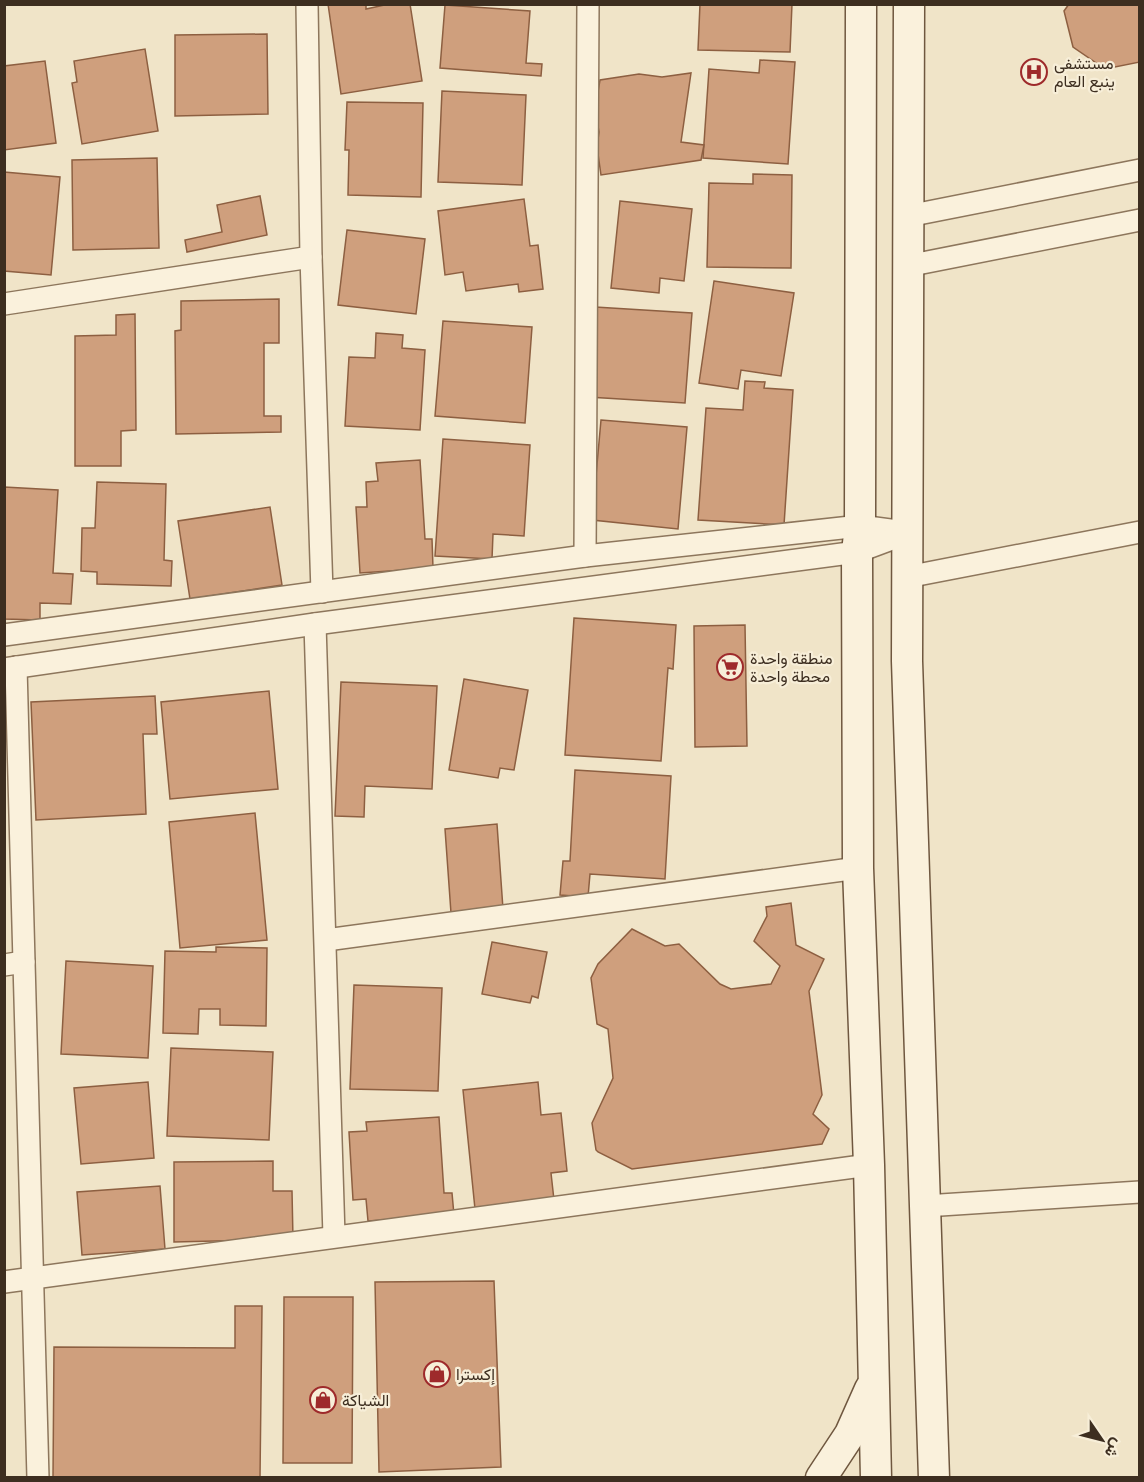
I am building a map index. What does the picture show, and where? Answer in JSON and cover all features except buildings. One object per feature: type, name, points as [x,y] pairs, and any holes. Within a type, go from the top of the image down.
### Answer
[{"type":"main road","points":[[861,4],[858,868],[869,1165],[876,1478]]},
{"type":"main road","points":[[909,4],[908,699],[925,1206],[937,1470]]},
{"type":"main road","points":[[858,703],[908,699]]},
{"type":"main road","points":[[821,1478],[849,1434],[863,1407],[874,1377]]},
{"type":"street","points":[[307,4],[311,257],[322,592]]},
{"type":"street","points":[[585,556],[588,4]]},
{"type":"street","points":[[908,216],[1140,170]]},
{"type":"street","points":[[907,266],[1140,220]]},
{"type":"street","points":[[4,304],[311,257]]},
{"type":"street","points":[[907,577],[1140,532]]},
{"type":"street","points":[[38,1478],[33,1277],[14,964],[10,668],[315,624],[908,533]]},
{"type":"street","points":[[4,634],[585,556],[858,539]]},
{"type":"street","points":[[315,624],[334,1236]]},
{"type":"street","points":[[326,940],[858,868]]},
{"type":"street","points":[[4,1282],[869,1165]]},
{"type":"street","points":[[925,1206],[1140,1192]]},
{"type":"place","name":"مستشفى ينبع العام","points":[[1034,72]]},
{"type":"place","name":"منطقة واحدة محطة واحدة","points":[[730,667]]},
{"type":"place","name":"إكسترا","points":[[437,1374]]},
{"type":"place","name":"الشياكة","points":[[323,1400]]}]
